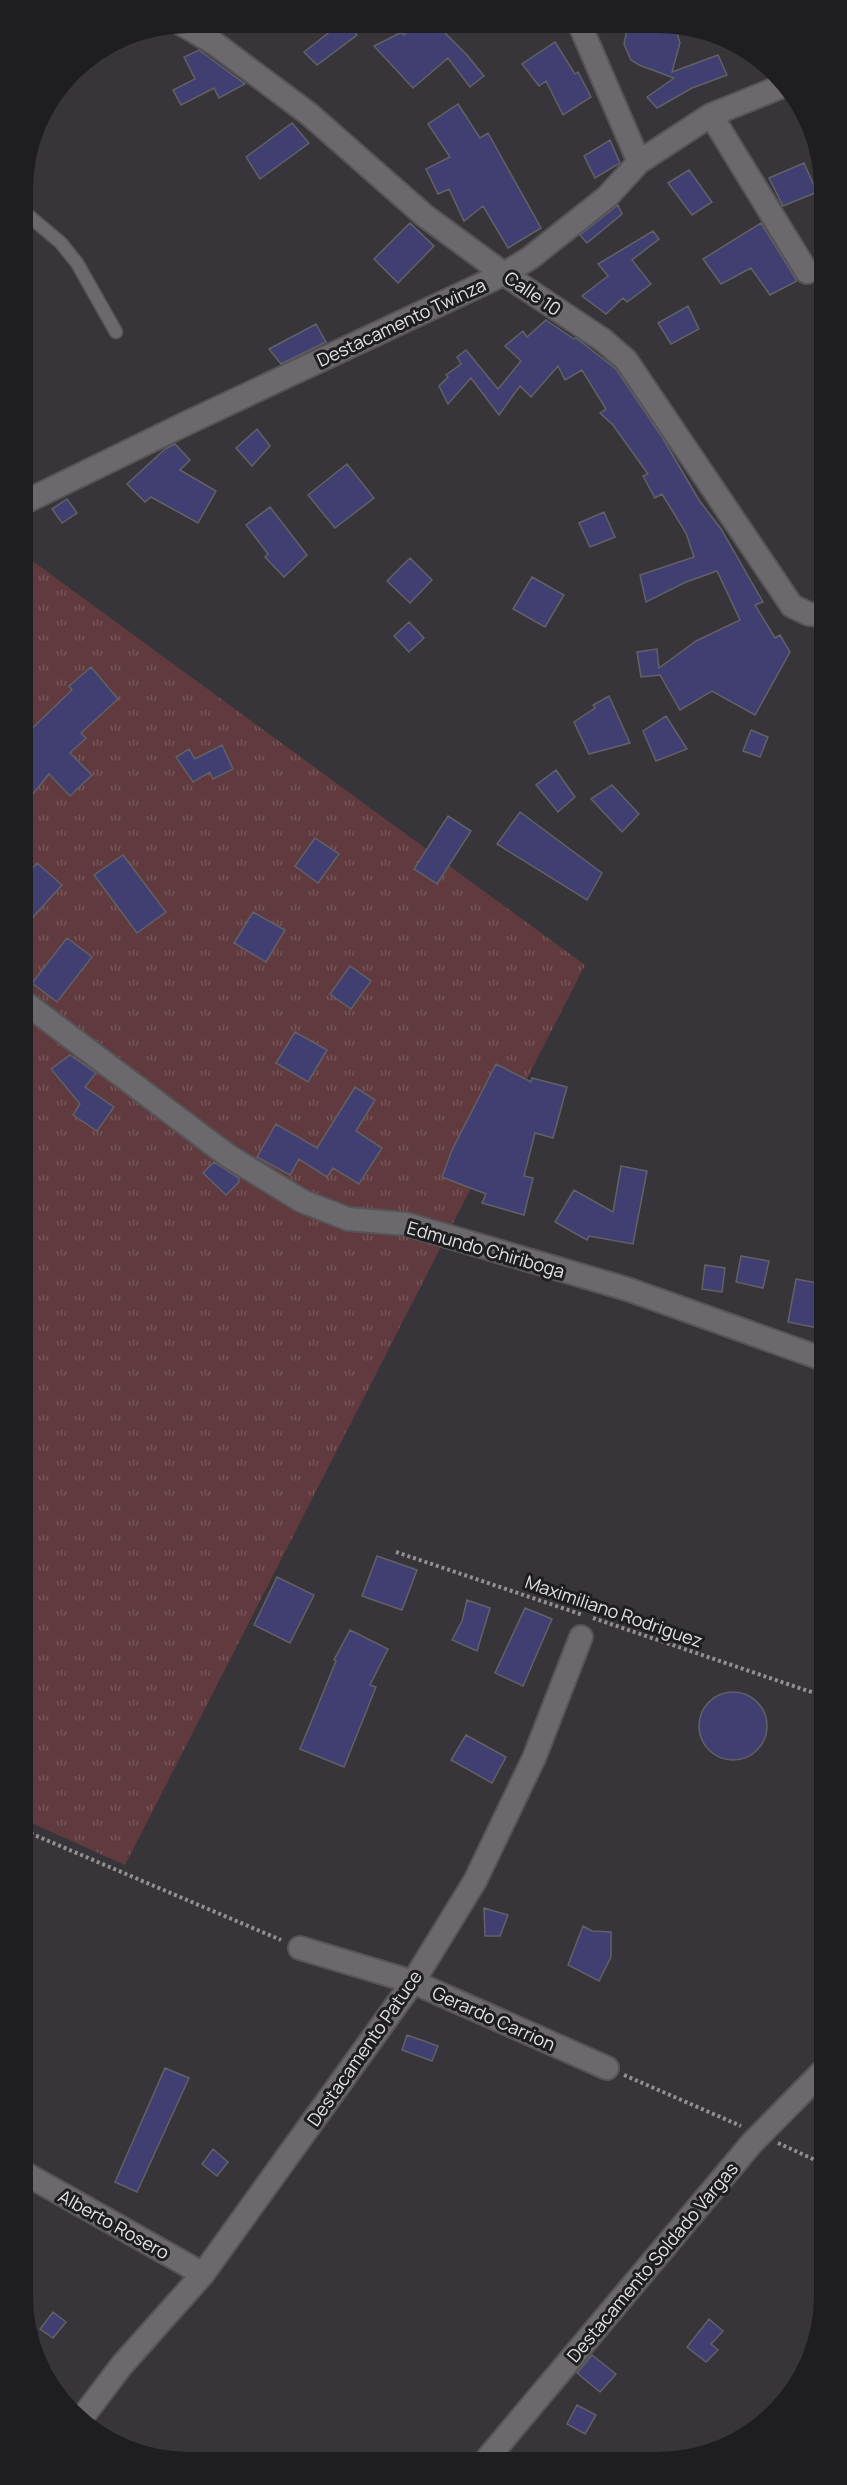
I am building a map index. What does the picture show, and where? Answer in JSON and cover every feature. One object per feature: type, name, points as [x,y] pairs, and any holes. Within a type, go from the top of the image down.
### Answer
[{"type":"street","name":"Calle 10","points":[[197,33],[309,114],[408,202],[504,274],[603,340],[626,360],[792,606],[814,614]]},
{"type":"street","points":[[583,33],[639,162]]},
{"type":"street","name":"Destacamento Twinza","points":[[33,498],[504,274],[530,258],[607,197],[639,162],[711,115],[777,88]]},
{"type":"street","points":[[711,115],[807,272]]},
{"type":"street","name":"Edmundo Chiriboga","points":[[33,1009],[227,1155],[302,1201],[348,1219],[406,1224],[627,1289],[814,1356]]},
{"type":"street","name":"Destacamento Patuce","points":[[86,2413],[122,2365],[203,2274],[413,1982],[475,1881],[534,1758],[580,1637]]},
{"type":"street","name":"Gerardo Carrion","points":[[300,1948],[413,1982],[607,2068]]},
{"type":"street","name":"Destacamento Soldado Vargas","points":[[495,2452],[760,2134],[814,2080]]},
{"type":"street","name":"Alberto Rosero","points":[[33,2178],[203,2274]]},
{"type":"lane","points":[[33,219],[61,243],[77,263],[116,332]]},
{"type":"path","name":"Maximiliano Rodriguez","points":[[396,1552],[814,1693]]},
{"type":"path","points":[[33,1834],[300,1948]]},
{"type":"path","points":[[607,2068],[814,2159]]},
{"type":"green space","points":[[33,561],[585,965],[125,1865],[33,1824]]},
{"type":"building","points":[[328,33],[355,33],[357,35],[317,65],[304,52]]},
{"type":"building","points":[[400,33],[404,35],[406,33],[445,33],[484,76],[470,87],[448,58],[413,88],[374,46]]},
{"type":"building","points":[[626,33],[677,34],[680,43],[672,72],[718,55],[727,75],[692,88],[657,108],[647,97],[674,78],[631,60],[624,44]]},
{"type":"building","points":[[555,42],[575,74],[578,72],[591,97],[563,115],[546,81],[539,86],[522,64]]},
{"type":"building","points":[[199,50],[245,84],[219,98],[214,88],[181,105],[173,90],[195,79],[184,57]]},
{"type":"building","points":[[458,104],[480,138],[488,133],[541,228],[508,248],[483,206],[464,221],[449,189],[438,194],[426,169],[450,157],[428,124]]},
{"type":"building","points":[[292,123],[309,143],[260,179],[246,157]]},
{"type":"building","points":[[610,140],[620,163],[595,178],[584,156]]},
{"type":"building","points":[[804,163],[814,185],[814,193],[783,206],[769,178]]},
{"type":"building","points":[[689,170],[712,202],[692,215],[668,183]]},
{"type":"building","points":[[618,205],[622,214],[587,243],[580,235]]},
{"type":"building","points":[[410,223],[434,246],[398,283],[374,259]]},
{"type":"building","points":[[761,223],[797,281],[770,295],[751,268],[721,284],[703,259]]},
{"type":"building","points":[[653,231],[659,239],[632,260],[651,284],[627,302],[623,298],[606,314],[582,296],[608,276],[598,264]]},
{"type":"building","points":[[688,306],[699,329],[671,344],[658,323]]},
{"type":"building","points":[[546,320],[574,339],[576,338],[616,369],[662,437],[699,500],[721,529],[763,602],[755,605],[775,638],[780,635],[790,652],[755,715],[712,691],[680,710],[660,675],[641,677],[637,652],[657,649],[659,668],[696,641],[740,620],[717,571],[686,582],[646,602],[640,575],[694,557],[686,533],[662,494],[655,498],[643,476],[648,474],[613,425],[600,413],[606,409],[582,370],[565,380],[558,366],[531,397],[520,386],[499,415],[471,378],[448,404],[439,386],[448,377],[446,375],[461,364],[457,357],[466,350],[498,389],[521,361],[505,346],[523,331],[527,337]]},
{"type":"building","points":[[316,324],[326,342],[281,364],[269,349]]},
{"type":"building","points":[[257,429],[270,446],[252,466],[236,448]]},
{"type":"building","points":[[175,444],[190,460],[180,470],[216,491],[198,523],[151,497],[145,502],[127,484],[165,449]]},
{"type":"building","points":[[347,464],[374,498],[335,528],[308,495]]},
{"type":"building","points":[[67,499],[77,513],[62,523],[52,509]]},
{"type":"building","points":[[270,507],[307,555],[284,577],[265,557],[268,554],[246,525]]},
{"type":"building","points":[[604,512],[615,537],[590,547],[579,523]]},
{"type":"building","points":[[410,558],[432,580],[410,603],[387,581]]},
{"type":"building","points":[[532,577],[564,595],[545,627],[513,609]]},
{"type":"building","points":[[409,622],[424,638],[409,652],[394,636]]},
{"type":"building","points":[[91,667],[118,699],[81,733],[86,738],[70,753],[92,775],[70,796],[49,774],[33,794],[33,727],[72,690],[69,686]]},
{"type":"building","points":[[609,696],[630,743],[589,754],[574,722],[595,708],[593,705]]},
{"type":"building","points":[[666,716],[687,749],[656,761],[643,731]]},
{"type":"building","points":[[751,730],[768,737],[760,757],[743,751]]},
{"type":"building","points":[[222,745],[233,769],[213,779],[210,772],[193,782],[176,757],[189,749],[195,759]]},
{"type":"building","points":[[556,770],[575,797],[558,812],[536,785]]},
{"type":"building","points":[[612,785],[639,814],[622,832],[591,799]]},
{"type":"building","points":[[520,812],[602,873],[587,900],[497,844]]},
{"type":"building","points":[[448,816],[471,831],[437,884],[414,869]]},
{"type":"building","points":[[315,838],[339,854],[318,883],[295,866]]},
{"type":"building","points":[[123,855],[166,912],[137,933],[94,875]]},
{"type":"building","points":[[37,863],[62,885],[33,917],[33,868]]},
{"type":"building","points":[[253,912],[285,930],[266,962],[234,943]]},
{"type":"building","points":[[67,938],[92,957],[57,1002],[33,982]]},
{"type":"building","points":[[350,966],[371,981],[351,1009],[330,994]]},
{"type":"building","points":[[295,1032],[327,1050],[308,1082],[276,1063]]},
{"type":"building","points":[[70,1055],[96,1073],[85,1087],[114,1107],[97,1131],[73,1115],[80,1104],[51,1069]]},
{"type":"building","points":[[496,1064],[531,1082],[532,1078],[567,1087],[553,1138],[535,1133],[524,1176],[533,1178],[524,1215],[482,1203],[486,1194],[442,1177],[452,1150]]},
{"type":"building","points":[[355,1087],[375,1100],[356,1131],[382,1148],[359,1184],[333,1168],[327,1177],[299,1159],[290,1175],[257,1157],[276,1124],[317,1148]]},
{"type":"building","points":[[214,1162],[239,1178],[239,1182],[226,1195],[203,1173]]},
{"type":"building","points":[[621,1166],[647,1171],[633,1244],[589,1236],[587,1240],[555,1222],[574,1190],[613,1212]]},
{"type":"building","points":[[741,1256],[769,1261],[763,1288],[736,1282]]},
{"type":"building","points":[[705,1265],[725,1268],[722,1292],[702,1289]]},
{"type":"building","points":[[796,1279],[814,1282],[814,1327],[788,1322]]},
{"type":"building","points":[[377,1556],[417,1570],[402,1610],[362,1596]]},
{"type":"building","points":[[277,1577],[314,1595],[290,1643],[254,1625]]},
{"type":"building","points":[[467,1600],[490,1608],[477,1651],[452,1640],[462,1621]]},
{"type":"building","points":[[525,1608],[552,1619],[523,1686],[495,1673]]},
{"type":"building","points":[[350,1630],[388,1649],[370,1685],[376,1687],[344,1767],[300,1749],[336,1661],[334,1660]]},
{"type":"building","points":[[733,1692],[746,1695],[757,1702],[764,1713],[767,1726],[764,1739],[757,1750],[746,1757],[733,1760],[720,1757],[709,1750],[702,1739],[699,1726],[702,1713],[709,1702],[720,1695]]},
{"type":"building","points":[[466,1735],[506,1757],[492,1783],[451,1760]]},
{"type":"building","points":[[484,1908],[508,1915],[500,1936],[485,1936]]},
{"type":"building","points":[[583,1926],[592,1931],[611,1932],[611,1957],[599,1981],[568,1965]]},
{"type":"building","points":[[407,2035],[438,2046],[432,2061],[402,2050]]},
{"type":"building","points":[[165,2068],[189,2078],[137,2192],[115,2182]]},
{"type":"building","points":[[213,2149],[228,2162],[217,2176],[202,2164]]},
{"type":"building","points":[[53,2312],[66,2322],[53,2338],[40,2329]]},
{"type":"building","points":[[709,2319],[723,2331],[711,2344],[718,2350],[706,2362],[687,2347]]},
{"type":"building","points":[[592,2355],[616,2374],[600,2392],[577,2373]]},
{"type":"building","points":[[577,2405],[596,2415],[585,2434],[567,2424]]}]
